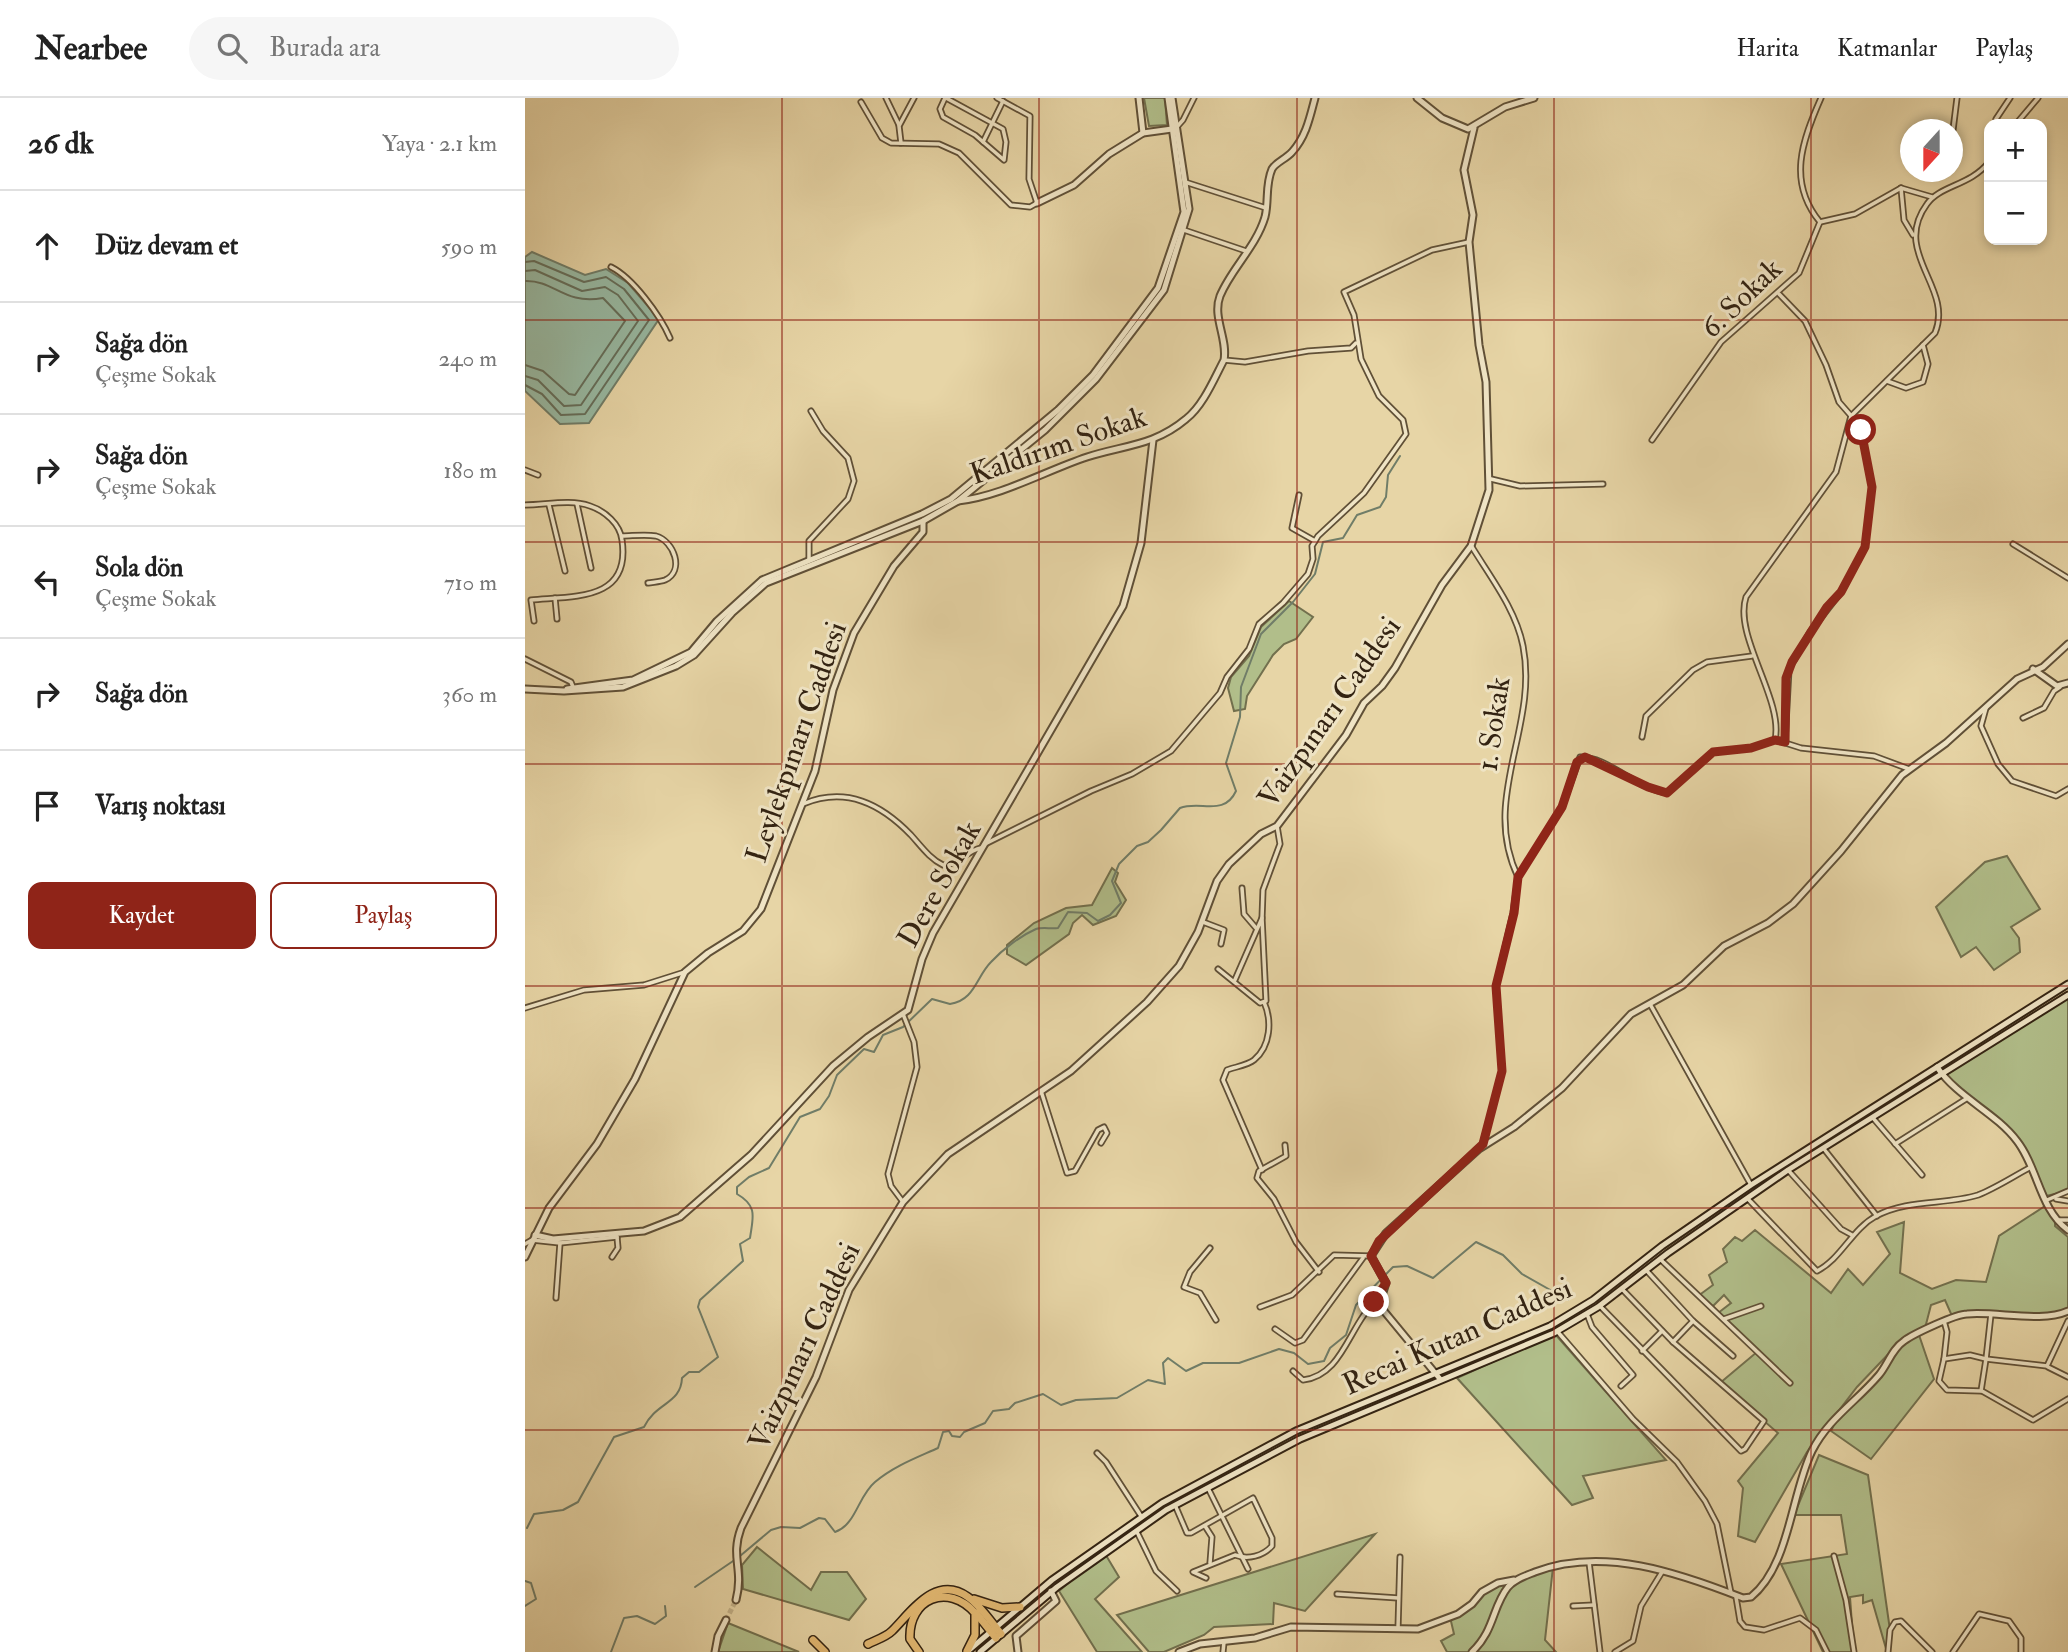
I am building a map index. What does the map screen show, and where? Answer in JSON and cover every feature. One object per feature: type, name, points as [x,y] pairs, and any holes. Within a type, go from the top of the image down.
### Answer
[{"type":"highway","points":[[868,1644],[890,1633],[922,1599],[936,1592],[951,1590],[1002,1608],[1020,1607]]},
{"type":"highway","points":[[919,1652],[910,1639],[912,1618],[929,1602],[952,1596],[996,1633]]},
{"type":"highway","points":[[970,1598],[996,1633]]},
{"type":"highway","points":[[967,1652],[975,1635],[975,1613]]},
{"type":"highway","points":[[813,1640],[825,1652]]},
{"type":"street","points":[[886,98],[899,126],[901,143]]},
{"type":"street","points":[[899,126],[914,98]]},
{"type":"street","points":[[946,98],[993,122],[1005,132],[1004,160],[940,114],[946,98]]},
{"type":"street","points":[[997,98],[1030,116],[1029,179],[1037,202]]},
{"type":"street","points":[[1139,98],[1143,133]]},
{"type":"street","points":[[955,500],[1038,428],[1093,374],[1158,288],[1184,212],[1170,98]]},
{"type":"street","points":[[861,102],[882,138],[891,143],[939,144],[949,148],[959,153],[1011,205],[1030,207],[1074,185],[1109,154],[1143,133],[1173,129],[1180,125],[1194,98]]},
{"type":"street","points":[[1315,98],[1301,139],[1292,153],[1273,166],[1267,188],[1264,219],[1248,252],[1227,282],[1218,304],[1224,360],[1245,362],[1308,351],[1351,348],[1356,343]]},
{"type":"street","points":[[1417,98],[1451,123],[1473,128],[1505,107],[1534,98]]},
{"type":"street","points":[[1503,98],[1505,107]]},
{"type":"street","points":[[1821,98],[1804,136],[1801,171],[1803,196],[1820,222],[1855,214],[1901,188],[1933,197]]},
{"type":"street","points":[[1954,119],[1957,98]]},
{"type":"street","points":[[1996,119],[2010,98]]},
{"type":"street","points":[[2020,119],[2038,98]]},
{"type":"street","points":[[982,142],[1003,102]]},
{"type":"street","name":"Vaizpınarı Caddesi","points":[[736,1600],[741,1577],[734,1551],[741,1528],[810,1390],[849,1290],[902,1202],[948,1154],[1095,1051],[1147,1002],[1179,966],[1203,922],[1212,892],[1229,864],[1262,834],[1277,826],[1346,735],[1364,703],[1387,680],[1441,585],[1471,546],[1491,479],[1486,382],[1479,345],[1469,242],[1473,215],[1464,165],[1473,128]]},
{"type":"street","points":[[1914,237],[1923,210],[1933,197],[1971,181],[1984,167]]},
{"type":"street","points":[[1182,183],[1266,208]]},
{"type":"street","points":[[955,500],[1045,430],[1096,379],[1163,290],[1189,209],[1182,183]]},
{"type":"street","points":[[1775,740],[1776,726],[1762,671],[1752,656],[1744,610],[1748,593],[1836,472],[1851,416],[1923,345],[1937,327],[1937,304],[1914,237],[1904,220],[1901,188]]},
{"type":"street","name":"6. Sokak","points":[[1652,440],[1721,342],[1742,321],[1779,294],[1803,267],[1820,222]]},
{"type":"street","points":[[1184,230],[1248,252]]},
{"type":"street","points":[[800,805],[827,796],[860,799],[889,813],[943,866],[950,866],[970,851],[1091,791],[1132,774],[1171,751],[1217,697],[1227,677],[1249,649],[1259,625],[1308,574],[1315,541],[1364,493],[1406,434],[1403,420],[1375,391],[1356,343],[1354,315],[1344,298],[1345,290],[1432,250],[1469,242]]},
{"type":"street","points":[[611,267],[624,273],[661,317],[670,338]]},
{"type":"street","points":[[1779,294],[1805,321],[1839,402],[1861,430],[1872,487],[1866,543],[1841,592],[1827,607],[1792,662],[1786,678],[1785,742]]},
{"type":"street","points":[[1887,381],[1906,388],[1923,382],[1928,369],[1923,345]]},
{"type":"street","name":"Kaldırım Sokak","points":[[525,688],[565,691],[574,688],[631,685],[686,661],[767,583],[922,518],[955,500],[1009,487],[1086,457],[1153,440],[1191,415],[1224,360]]},
{"type":"street","points":[[810,563],[809,541],[848,499],[853,481],[846,454],[823,431],[811,411]]},
{"type":"street","name":"Dere Sokak","points":[[903,1014],[911,1003],[922,959],[933,933],[1123,606],[1141,543],[1153,440]]},
{"type":"street","points":[[525,470],[538,475]]},
{"type":"street","points":[[1491,479],[1520,486],[1603,484]]},
{"type":"street","points":[[1299,495],[1292,528],[1315,541]]},
{"type":"street","points":[[549,504],[565,571]]},
{"type":"street","points":[[577,504],[590,568]]},
{"type":"street","points":[[525,505],[577,504],[602,512],[622,536],[625,561],[616,579],[595,592],[531,600],[534,621]]},
{"type":"street","name":"Leylekpınarı Caddesi","points":[[525,1257],[565,1182],[591,1152],[625,1098],[685,972],[708,953],[743,931],[759,914],[815,771],[833,690],[854,633],[894,566],[923,532],[922,518]]},
{"type":"street","points":[[622,536],[656,536],[672,549],[676,566],[672,573],[665,579],[648,583]]},
{"type":"street","points":[[2013,544],[2068,578]]},
{"type":"street","name":"1. Sokak","points":[[1471,546],[1512,614],[1524,651],[1524,707],[1503,817],[1505,843],[1518,877]]},
{"type":"street","points":[[555,598],[557,619]]},
{"type":"street","points":[[1479,1149],[1514,1127],[1562,1088],[1624,1020],[1692,978],[1724,946],[1767,923],[1793,904],[1841,852],[1889,787],[2033,669],[2043,667],[2068,644]]},
{"type":"street","points":[[1642,737],[1646,716],[1693,670],[1707,662],[1752,656]]},
{"type":"street","points":[[525,659],[571,681],[574,688]]},
{"type":"street","points":[[2033,669],[2060,687]]},
{"type":"street","points":[[2023,718],[2044,708],[2054,691],[2068,683]]},
{"type":"street","points":[[1987,706],[1980,726],[1983,738],[2012,781],[2056,796],[2068,789]]},
{"type":"street","points":[[1260,1307],[1286,1298],[1319,1272],[1334,1255],[1363,1258],[1371,1256],[1385,1233],[1483,1144],[1502,1071],[1496,986],[1514,913],[1518,877],[1562,807],[1580,757],[1596,761],[1648,787],[1667,793],[1713,752],[1751,748],[1775,740],[1801,748],[1874,756],[1909,769]]},
{"type":"street","points":[[1262,1170],[1223,1080],[1227,1070],[1254,1061],[1266,1044],[1270,1015],[1264,1002],[1263,890],[1279,848],[1277,826]]},
{"type":"street","points":[[1242,888],[1244,914],[1256,928]]},
{"type":"street","points":[[1234,982],[1262,918]]},
{"type":"street","points":[[1203,922],[1224,930],[1221,944]]},
{"type":"street","points":[[1218,969],[1260,1003],[1264,1002]]},
{"type":"street","points":[[525,1008],[584,990],[644,985],[685,972]]},
{"type":"street","name":"Recai Kutan Caddesi","points":[[980,1652],[1020,1607],[1052,1580],[1141,1516],[1296,1431],[1550,1326],[1593,1300],[1663,1246],[1751,1185],[2068,984]]},
{"type":"street","name":"Recai Kutan Caddesi","points":[[967,1652],[1175,1505],[1300,1439],[1557,1331],[1587,1314],[1747,1197],[2068,995]]},
{"type":"street","points":[[1650,1003],[1751,1185]]},
{"type":"street","points":[[534,1238],[561,1243],[661,1227],[689,1211],[751,1155],[834,1066],[867,1037],[903,1014],[914,1041],[917,1067],[888,1174],[891,1186],[902,1202]]},
{"type":"street","points":[[1937,1067],[1966,1099],[2008,1131],[2018,1142],[2051,1199],[2055,1220],[2068,1230]]},
{"type":"street","points":[[1041,1091],[1067,1173],[1075,1171],[1098,1130],[1104,1127],[1107,1133],[1101,1143]]},
{"type":"street","points":[[1895,1144],[1966,1099]]},
{"type":"street","points":[[1873,1118],[1922,1175]]},
{"type":"street","points":[[1285,1145],[1286,1156],[1257,1174],[1258,1180],[1274,1199],[1289,1231],[1319,1272]]},
{"type":"street","points":[[1823,1149],[1877,1216]]},
{"type":"street","points":[[1747,1197],[1817,1271],[1828,1266],[1852,1235],[1877,1216],[1920,1202],[1976,1195],[2032,1166]]},
{"type":"street","points":[[1788,1170],[1841,1229],[1852,1235]]},
{"type":"street","points":[[2051,1199],[2068,1191]]},
{"type":"street","points":[[2051,1199],[2068,1201]]},
{"type":"street","points":[[2055,1220],[2068,1220]]},
{"type":"street","points":[[525,1244],[534,1238],[617,1234]]},
{"type":"street","points":[[611,1257],[618,1248],[617,1234]]},
{"type":"street","points":[[556,1298],[561,1243]]},
{"type":"street","points":[[1210,1248],[1190,1272],[1184,1287],[1201,1293],[1216,1320]]},
{"type":"street","points":[[1293,1371],[1303,1380],[1318,1379],[1335,1362],[1369,1308],[1379,1299],[1385,1280],[1371,1256]]},
{"type":"street","points":[[1275,1329],[1295,1343],[1303,1340],[1363,1258]]},
{"type":"street","points":[[1660,1259],[1790,1383]]},
{"type":"street","points":[[1646,1270],[1693,1321],[1733,1356]]},
{"type":"street","points":[[1600,1306],[1741,1451],[1745,1449],[1764,1421],[1661,1331],[1622,1289]]},
{"type":"street","points":[[1379,1299],[1382,1310],[1440,1379]]},
{"type":"street","points":[[1724,1319],[1761,1306]]},
{"type":"street","points":[[1739,1605],[1751,1597],[1767,1578],[1794,1515],[1811,1454],[1822,1433],[1881,1372],[1897,1346],[1944,1321],[1967,1314],[2050,1315],[2068,1311]]},
{"type":"street","points":[[1587,1314],[1592,1327],[1633,1375],[1621,1386]]},
{"type":"street","points":[[1981,1391],[1991,1314]]},
{"type":"street","points":[[1674,1342],[1693,1321]]},
{"type":"street","points":[[1944,1321],[1947,1332],[1938,1381],[1947,1390],[1981,1391],[2033,1420],[2068,1399]]},
{"type":"street","points":[[2047,1366],[2068,1321]]},
{"type":"street","points":[[1557,1331],[1633,1419],[1677,1462],[1705,1501],[1717,1524],[1733,1594],[1739,1605],[1740,1621],[1745,1627],[1753,1631],[1764,1630],[1793,1619],[1809,1622],[1827,1652]]},
{"type":"street","points":[[1642,1351],[1661,1331]]},
{"type":"street","points":[[1944,1359],[1970,1354],[1986,1359],[2047,1366],[2068,1377]]},
{"type":"street","points":[[1097,1453],[1106,1462],[1141,1516]]},
{"type":"street","points":[[1207,1488],[1248,1569]]},
{"type":"street","points":[[1175,1505],[1187,1533],[1205,1526],[1253,1498],[1272,1538],[1272,1546],[1266,1553],[1243,1558],[1235,1555],[1192,1572],[1206,1578]]},
{"type":"street","points":[[1205,1526],[1212,1537],[1209,1564]]},
{"type":"street","points":[[1136,1530],[1156,1571],[1177,1591]]},
{"type":"street","points":[[1834,1556],[1846,1600],[1854,1652]]},
{"type":"street","points":[[1398,1630],[1400,1557]]},
{"type":"street","points":[[1179,1652],[1200,1644],[1224,1642],[1303,1626],[1418,1629],[1458,1614],[1482,1592],[1498,1583],[1545,1568],[1590,1562],[1619,1562],[1751,1597]]},
{"type":"street","points":[[1590,1562],[1600,1652]]},
{"type":"street","points":[[1615,1652],[1633,1641],[1641,1606],[1662,1572]]},
{"type":"street","points":[[1472,1652],[1489,1632],[1503,1596],[1517,1579]]},
{"type":"street","points":[[1019,1652],[1016,1636],[1056,1601],[1051,1591]]},
{"type":"street","points":[[1337,1594],[1398,1598]]},
{"type":"street","points":[[1573,1606],[1594,1605]]},
{"type":"street","points":[[1953,1652],[1979,1614],[2009,1621],[2021,1637],[2021,1652]]},
{"type":"street","points":[[715,1652],[718,1636],[726,1620]]},
{"type":"street","points":[[1888,1652],[1890,1630],[1895,1622],[1901,1621],[1930,1651]]},
{"type":"street","points":[[1223,1652],[1224,1642]]},
{"type":"shaded area","points":[[1144,98],[1165,98],[1167,125],[1149,126]]},
{"type":"shaded area","points":[[1289,601],[1313,617],[1296,639],[1284,644],[1273,655],[1247,696],[1245,709],[1234,711],[1228,688],[1231,677],[1249,656],[1261,627]]},
{"type":"shaded area","points":[[2007,856],[2040,909],[2011,927],[2019,938],[2020,952],[1994,970],[1976,947],[1961,957],[1936,907],[1985,862]]},
{"type":"shaded area","points":[[1112,868],[1118,873],[1115,882],[1126,900],[1116,916],[1093,925],[1082,915],[1073,923],[1069,934],[1026,965],[1007,954],[1007,945],[1034,923],[1066,908],[1092,905]]},
{"type":"shaded area","points":[[2068,995],[2068,1191],[2046,1196],[2010,1134],[1942,1074]]},
{"type":"shaded area","points":[[1935,1072],[1937,1074],[1753,1189],[1761,1182]]},
{"type":"shaded area","points":[[2045,1206],[2055,1220],[2055,1226],[2068,1237],[2068,1308],[2057,1314],[1952,1316],[1945,1300],[1931,1305],[1924,1332],[1919,1335],[1934,1379],[1871,1459],[1831,1431],[1839,1413],[1878,1376],[1896,1346],[1857,1387],[1807,1452],[1755,1542],[1738,1536],[1743,1488],[1738,1481],[1778,1433],[1720,1383],[1757,1352],[1718,1313],[1731,1303],[1724,1295],[1711,1308],[1698,1296],[1713,1285],[1709,1275],[1727,1262],[1723,1249],[1735,1237],[1742,1241],[1755,1230],[1831,1293],[1848,1269],[1863,1285],[1890,1254],[1877,1232],[1904,1222],[1900,1273],[1932,1289],[1956,1280],[1986,1282],[1999,1236]]},
{"type":"shaded area","points":[[1555,1334],[1666,1460],[1583,1476],[1593,1498],[1572,1505],[1457,1378]]},
{"type":"shaded area","points":[[1819,1455],[1868,1475],[1890,1630],[1887,1652],[1872,1600],[1863,1603],[1863,1595],[1850,1597],[1854,1652],[1823,1652],[1781,1564],[1847,1554],[1841,1515],[1794,1515]]},
{"type":"shaded area","points":[[1375,1534],[1305,1611],[1274,1603],[1273,1624],[1214,1627],[1204,1635],[1164,1652],[1149,1652],[1117,1615]]},
{"type":"shaded area","points":[[757,1547],[811,1590],[821,1572],[847,1572],[866,1599],[849,1620],[743,1589],[742,1565]]},
{"type":"shaded area","points":[[1104,1552],[1119,1577],[1095,1599],[1142,1652],[1097,1652],[1059,1591]]},
{"type":"shaded area","points":[[1553,1567],[1545,1640],[1556,1652],[1447,1652],[1441,1641],[1454,1634],[1450,1617],[1498,1583],[1508,1587],[1517,1579]]},
{"type":"shaded area","points":[[728,1623],[799,1652],[718,1652]]},
{"type":"water","points":[[532,252],[585,275],[606,269],[628,283],[659,319],[589,423],[560,424],[525,391],[525,257]]},
{"type":"waterway","points":[[527,1528],[534,1514],[563,1510],[578,1502],[614,1437],[644,1427],[655,1412],[677,1393],[682,1378],[689,1372],[699,1372],[718,1357],[698,1307],[700,1300],[743,1261],[740,1244],[750,1238],[753,1213],[744,1198],[737,1194],[737,1187],[749,1177],[769,1168],[800,1117],[820,1109],[829,1096],[837,1075],[864,1049],[874,1052],[883,1035],[903,1027],[932,999],[950,1004],[965,998],[991,962],[1024,935],[1038,928],[1058,928],[1068,912],[1087,913],[1098,921],[1110,915],[1121,903],[1112,881],[1119,864],[1137,846],[1148,842],[1180,808],[1218,806],[1231,799],[1236,791],[1226,763],[1240,717],[1241,687],[1261,634],[1293,602],[1315,574],[1323,542],[1343,538],[1357,515],[1380,507],[1386,497],[1388,475],[1400,456]]},
{"type":"waterway","points":[[740,1556],[771,1530],[781,1527],[800,1528],[819,1518],[825,1519],[835,1532],[848,1523],[875,1482],[897,1467],[938,1448],[943,1432],[949,1431],[952,1436],[960,1437],[964,1432],[985,1423],[993,1411],[1009,1409],[1015,1403],[1043,1394],[1061,1405],[1076,1400],[1117,1398],[1148,1380],[1165,1384],[1163,1363],[1168,1358],[1186,1371],[1203,1363],[1239,1363],[1279,1349],[1294,1353],[1308,1364],[1324,1361],[1330,1348],[1346,1335],[1356,1305],[1393,1267],[1407,1266],[1433,1278],[1476,1242],[1503,1255],[1522,1274],[1568,1300]]},
{"type":"waterway","points":[[695,1587],[736,1559]]},
{"type":"waterway","points":[[525,1581],[531,1583],[536,1599],[525,1606]]},
{"type":"waterway","points":[[611,1652],[624,1618],[637,1616],[655,1624],[666,1616],[665,1606]]},
{"type":"tunnel","points":[[726,1620],[736,1600]]},
{"type":"route","points":[[1374,1302],[1379,1299],[1386,1283],[1371,1256],[1379,1241],[1469,1160],[1483,1144],[1502,1071],[1496,986],[1514,913],[1518,877],[1526,860],[1562,807],[1577,762],[1580,757],[1585,757],[1648,787],[1667,793],[1713,752],[1751,748],[1775,740],[1785,742],[1786,678],[1792,662],[1827,607],[1841,592],[1866,543],[1872,487],[1861,430]]}]
